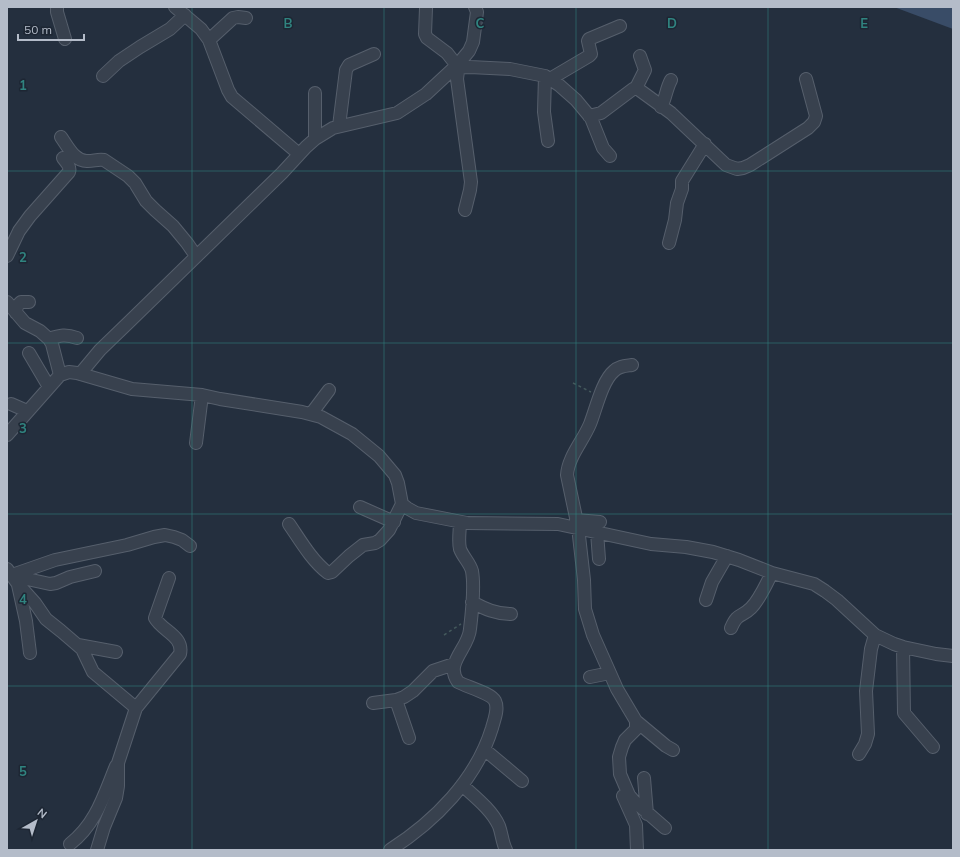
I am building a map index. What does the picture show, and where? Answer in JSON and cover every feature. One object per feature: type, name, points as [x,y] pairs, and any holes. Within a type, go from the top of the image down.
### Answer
[{"type":"street","points":[[57,7],[57,12],[65,39]]},
{"type":"street","points":[[426,8],[425,34],[427,38],[447,53],[458,67]]},
{"type":"street","points":[[465,210],[471,182],[457,79],[459,62],[469,51],[473,42],[477,12],[476,8]]},
{"type":"street","points":[[103,76],[119,61],[170,29],[180,11],[201,29],[209,40],[232,97],[299,154]]},
{"type":"street","points":[[209,40],[233,18],[246,18]]},
{"type":"street","points":[[547,77],[589,56],[591,54],[588,41],[589,38],[620,26]]},
{"type":"street","points":[[339,126],[346,70],[349,65],[374,54]]},
{"type":"street","points":[[589,116],[601,113],[636,88],[645,70],[640,56]]},
{"type":"street","points":[[80,374],[100,350],[315,139],[339,126],[397,113],[426,94],[452,70],[458,67],[510,69],[547,77],[576,100],[589,116],[603,148],[610,156]]},
{"type":"street","points":[[547,77],[544,112],[548,141]]},
{"type":"street","points":[[636,88],[671,113],[726,165],[737,169],[750,165],[788,142],[814,122],[816,116],[806,79]]},
{"type":"street","points":[[662,107],[666,88],[671,80]]},
{"type":"street","points":[[315,139],[316,93]]},
{"type":"street","points":[[61,137],[79,160],[83,162],[100,159],[104,160],[128,176],[138,187],[146,201],[173,226],[196,256]]},
{"type":"street","points":[[669,243],[675,220],[677,203],[682,189],[682,181],[705,144]]},
{"type":"street","points":[[7,256],[19,231],[30,216],[69,172],[70,169],[63,158]]},
{"type":"street","points":[[7,302],[25,323],[40,331],[49,339],[52,344],[60,375]]},
{"type":"street","points":[[16,312],[17,306],[21,302],[29,302]]},
{"type":"street","points":[[49,339],[61,335],[68,335],[77,338]]},
{"type":"street","points":[[29,353],[49,387]]},
{"type":"street","points":[[632,365],[620,367],[614,370],[610,376],[600,397],[590,425],[567,470],[567,475],[577,524],[584,580],[585,609],[593,635],[617,689],[636,721],[673,750]]},
{"type":"street","points":[[7,435],[60,375],[69,372],[132,389],[202,395],[321,417],[352,434],[379,456],[395,475],[398,482],[402,504],[389,530],[380,540],[375,543],[363,545],[332,572],[328,573],[323,569],[289,524]]},
{"type":"street","points":[[311,414],[329,390]]},
{"type":"street","points":[[196,443],[202,395]]},
{"type":"street","points":[[11,404],[27,411]]},
{"type":"street","points":[[402,504],[416,513],[460,522],[577,524],[599,527],[651,544],[701,549],[727,556],[772,573],[789,578],[804,580],[814,584],[825,590],[837,600],[875,635],[903,648],[953,656]]},
{"type":"street","points":[[360,507],[394,522]]},
{"type":"street","points":[[390,850],[414,833],[452,798],[470,774],[484,749],[495,716],[497,706],[495,701],[488,695],[473,690],[458,682],[453,671],[454,664],[469,636],[472,602],[472,572],[460,550],[460,522]]},
{"type":"street","points":[[599,527],[599,558]]},
{"type":"street","points":[[14,575],[55,560],[127,545],[165,535],[182,540],[190,546]]},
{"type":"street","points":[[706,600],[712,582],[727,556]]},
{"type":"street","points":[[14,575],[50,584],[95,571]]},
{"type":"street","points":[[731,628],[737,617],[747,611],[756,602],[772,573]]},
{"type":"street","points":[[14,575],[46,619],[82,649],[93,672],[136,708]]},
{"type":"street","points":[[14,575],[26,621],[30,653]]},
{"type":"street","points":[[70,844],[85,831],[90,824],[119,759],[136,708],[180,654],[180,646],[174,635],[157,622],[155,618],[169,578]]},
{"type":"street","points":[[472,602],[491,612],[511,614]]},
{"type":"street","points":[[859,754],[865,744],[868,734],[866,691],[870,649],[875,635]]},
{"type":"street","points":[[78,645],[116,652]]},
{"type":"street","points":[[903,648],[904,713],[933,747]]},
{"type":"street","points":[[373,703],[396,700],[413,691],[433,671],[454,664]]},
{"type":"street","points":[[590,677],[610,673]]},
{"type":"street","points":[[396,700],[409,738]]},
{"type":"street","points":[[636,721],[636,729],[625,740],[622,747],[617,773],[618,782],[636,825],[637,850]]},
{"type":"street","points":[[484,749],[522,781]]},
{"type":"street","points":[[97,850],[104,827],[116,798],[119,759]]},
{"type":"street","points":[[619,764],[620,774],[629,795],[634,802],[664,828]]},
{"type":"street","points":[[644,778],[647,814]]},
{"type":"street","points":[[462,785],[495,818],[500,827],[501,838],[506,850]]},
{"type":"path","points":[[573,383],[600,397]]},
{"type":"path","points":[[444,634],[471,618]]},
{"type":"water","points":[[894,7],[953,7],[953,29]]}]
